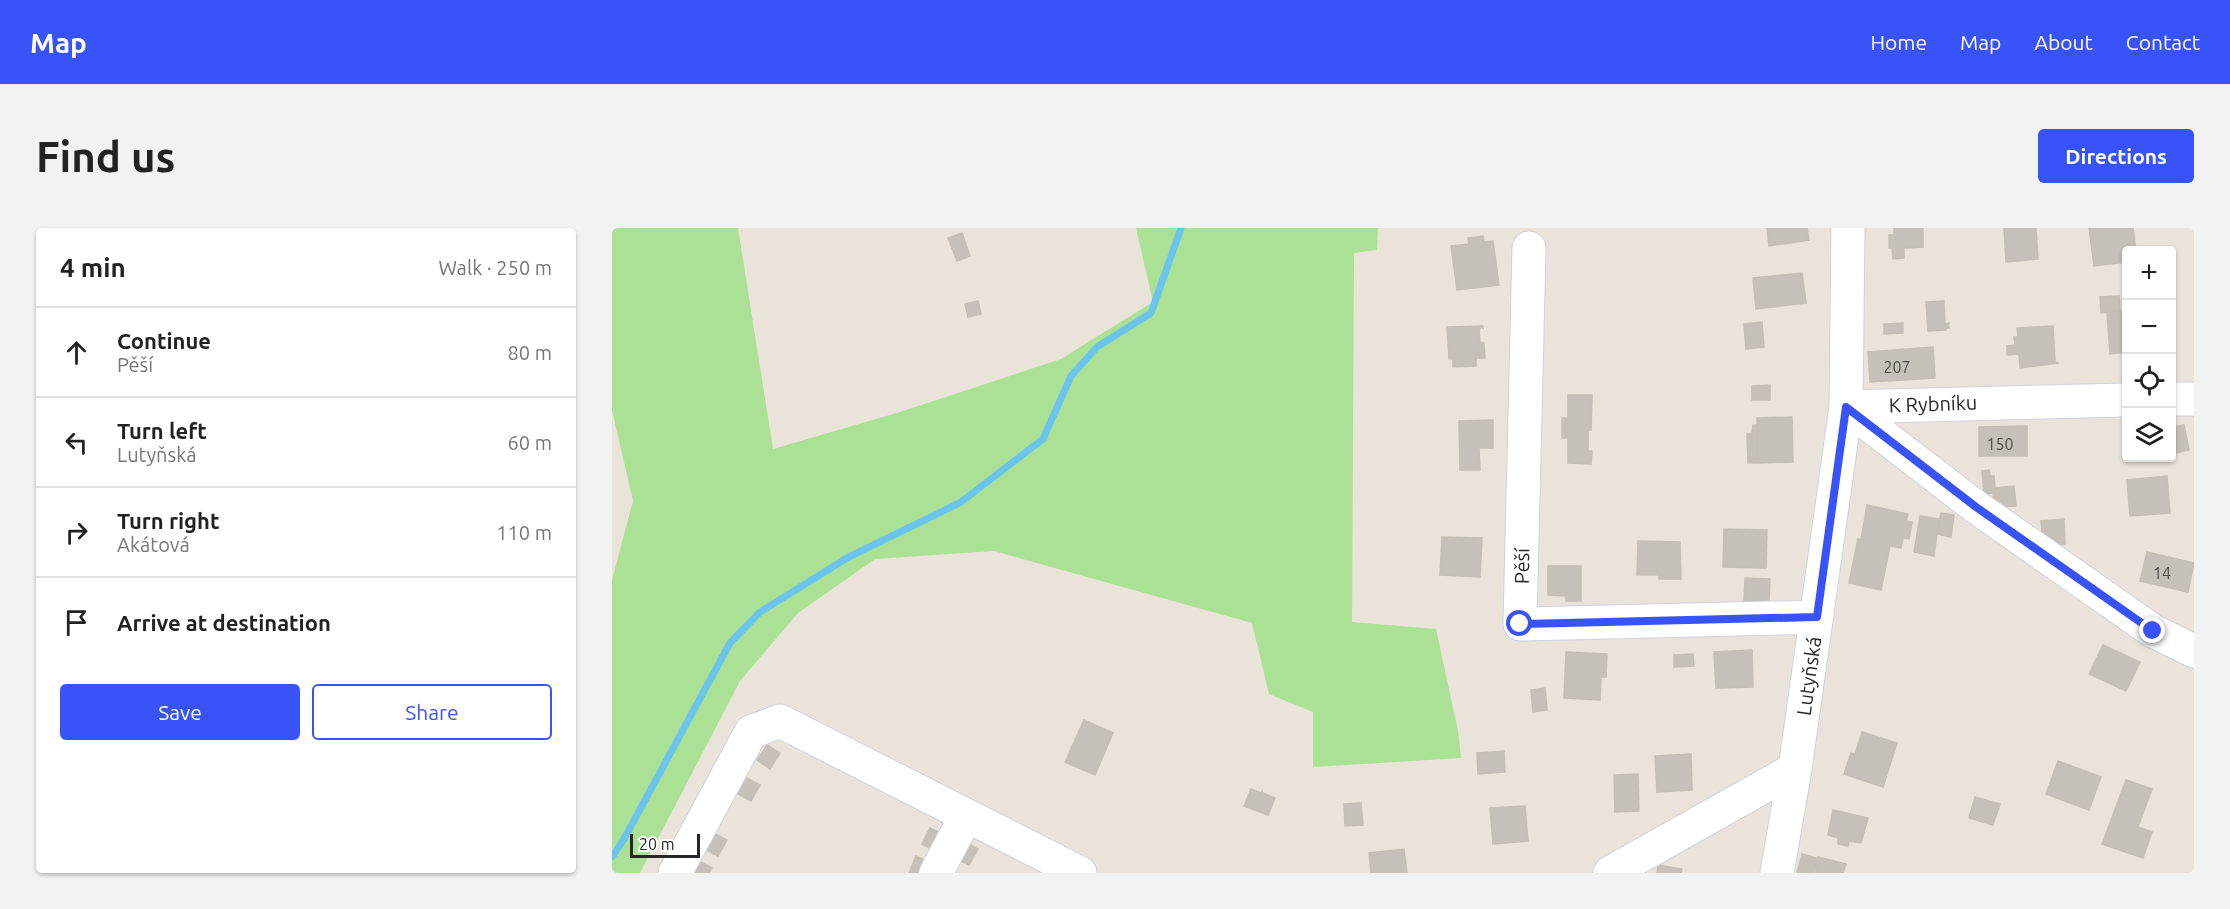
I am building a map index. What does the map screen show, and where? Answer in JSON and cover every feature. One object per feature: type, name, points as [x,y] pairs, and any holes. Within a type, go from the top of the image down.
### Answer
[{"type":"street","points":[[1848,228],[1846,407],[1976,507],[2153,631],[2194,651]]},
{"type":"street","name":"Pěší","points":[[1529,248],[1520,624],[1817,617]]},
{"type":"street","points":[[2176,399],[2194,399]]},
{"type":"street","name":"K Rybníku","points":[[1846,407],[2122,400]]},
{"type":"street","name":"Lutyňská","points":[[1777,873],[1795,769],[1846,407]]},
{"type":"street","points":[[675,873],[751,732],[780,721],[1080,873]]},
{"type":"street","points":[[1610,873],[1795,769]]},
{"type":"street","points":[[936,873],[966,816]]},
{"type":"green space","points":[[612,228],[738,228],[773,449],[900,412],[1061,359],[1153,302],[1136,228],[1378,228],[1377,250],[1354,253],[1352,622],[1436,629],[1458,731],[1461,758],[1313,767],[1313,712],[1269,694],[1252,623],[994,551],[875,559],[798,613],[740,681],[640,873],[612,873],[612,580],[633,501],[612,410]]},
{"type":"building","points":[[1767,228],[1807,228],[1809,240],[1769,246]]},
{"type":"building","points":[[1894,228],[1923,228],[1923,247],[1904,248],[1904,258],[1893,259],[1892,248],[1889,248],[1889,235],[1894,235]]},
{"type":"building","points":[[2004,228],[2036,228],[2038,259],[2006,262]]},
{"type":"building","points":[[2089,228],[2133,228],[2135,246],[2122,246],[2122,262],[2094,266]]},
{"type":"building","points":[[962,233],[970,256],[957,261],[948,238]]},
{"type":"building","points":[[1483,236],[1484,242],[1493,241],[1499,285],[1457,290],[1451,246],[1469,244],[1468,238]]},
{"type":"building","points":[[1802,273],[1806,303],[1756,309],[1753,278]]},
{"type":"building","points":[[2119,296],[2120,311],[2101,313],[2100,297]]},
{"type":"building","points":[[978,301],[981,314],[968,317],[965,304]]},
{"type":"building","points":[[1944,301],[1945,324],[1949,323],[1949,328],[1928,331],[1926,302]]},
{"type":"building","points":[[2122,311],[2122,352],[2110,354],[2107,312]]},
{"type":"building","points":[[1762,322],[1764,347],[1746,349],[1744,324]]},
{"type":"building","points":[[1903,323],[1903,333],[1884,334],[1884,324]]},
{"type":"building","points":[[1482,326],[1479,330],[1480,342],[1484,343],[1485,358],[1476,358],[1476,366],[1453,367],[1453,359],[1449,359],[1447,327]]},
{"type":"building","points":[[2053,326],[2055,362],[2059,363],[2020,368],[2019,354],[2007,355],[2007,346],[2015,345],[2014,337],[2018,337],[2017,328]]},
{"type":"building","points":[[1933,347],[1935,378],[1870,382],[1868,352]]},
{"type":"building","points":[[1770,385],[1770,400],[1752,400],[1752,386]]},
{"type":"building","points":[[1568,395],[1592,395],[1591,430],[1588,430],[1588,451],[1592,451],[1591,464],[1568,463],[1568,438],[1562,438],[1562,418],[1568,418]]},
{"type":"building","points":[[1792,417],[1793,462],[1758,463],[1757,418]]},
{"type":"building","points":[[1493,420],[1493,448],[1479,448],[1480,470],[1460,470],[1459,421]]},
{"type":"building","points":[[1753,425],[1757,425],[1758,463],[1748,463],[1747,434],[1752,433]]},
{"type":"building","points":[[2184,425],[2189,450],[2176,453],[2176,426]]},
{"type":"building","points":[[2027,426],[2027,456],[1979,456],[1979,427]]},
{"type":"building","points":[[1989,470],[1990,476],[1994,476],[1995,488],[2014,486],[2016,506],[1994,507],[1993,493],[1984,494],[1982,471]]},
{"type":"building","points":[[2167,476],[2170,513],[2130,516],[2127,480]]},
{"type":"building","points":[[1867,505],[1908,514],[1906,521],[1912,522],[1909,539],[1903,538],[1901,548],[1890,546],[1881,590],[1849,583],[1858,539],[1861,540]]},
{"type":"building","points":[[1941,513],[1954,515],[1951,537],[1937,534]]},
{"type":"building","points":[[1920,516],[1939,519],[1934,556],[1914,552]]},
{"type":"building","points":[[2064,519],[2065,544],[2043,545],[2041,521]]},
{"type":"building","points":[[1724,529],[1767,530],[1766,568],[1723,567]]},
{"type":"building","points":[[1442,537],[1482,538],[1480,577],[1440,575]]},
{"type":"building","points":[[1638,541],[1680,542],[1681,579],[1659,579],[1659,575],[1637,575]]},
{"type":"building","points":[[2147,552],[2194,563],[2188,592],[2140,581]]},
{"type":"building","points":[[1548,566],[1581,566],[1581,601],[1566,601],[1566,596],[1548,595]]},
{"type":"building","points":[[1745,578],[1770,579],[1769,603],[1744,602]]},
{"type":"building","points":[[2103,645],[2140,662],[2126,691],[2089,674]]},
{"type":"building","points":[[1752,650],[1753,687],[1716,688],[1714,652]]},
{"type":"building","points":[[1566,652],[1607,654],[1606,677],[1601,677],[1600,700],[1564,698]]},
{"type":"building","points":[[1693,654],[1694,666],[1674,667],[1674,655]]},
{"type":"building","points":[[1545,688],[1547,710],[1533,712],[1531,690]]},
{"type":"building","points":[[1084,720],[1113,733],[1095,775],[1065,762]]},
{"type":"building","points":[[1862,732],[1897,743],[1883,787],[1844,774],[1851,753],[1855,754]]},
{"type":"building","points":[[767,745],[780,753],[770,769],[757,760]]},
{"type":"building","points":[[1504,751],[1505,772],[1478,774],[1477,753]]},
{"type":"building","points":[[1691,754],[1692,790],[1657,792],[1655,756]]},
{"type":"building","points":[[2058,761],[2101,777],[2089,810],[2046,794]]},
{"type":"building","points":[[1638,774],[1639,811],[1615,812],[1614,775]]},
{"type":"building","points":[[741,775],[760,785],[751,801],[731,790]]},
{"type":"building","points":[[2126,780],[2152,789],[2138,827],[2152,832],[2143,858],[2102,844]]},
{"type":"building","points":[[1251,789],[1261,793],[1262,791],[1275,798],[1268,815],[1244,806]]},
{"type":"building","points":[[1975,797],[2000,804],[1993,825],[1969,818]]},
{"type":"building","points":[[1361,803],[1363,825],[1345,826],[1344,804]]},
{"type":"building","points":[[1525,806],[1528,841],[1493,844],[1490,808]]},
{"type":"building","points":[[1833,810],[1868,818],[1861,843],[1849,841],[1848,846],[1838,844],[1838,838],[1828,835]]},
{"type":"building","points":[[930,828],[941,833],[933,850],[922,844]]},
{"type":"building","points":[[713,833],[727,840],[718,856],[704,849]]},
{"type":"building","points":[[969,844],[978,849],[969,865],[959,860]]},
{"type":"building","points":[[1404,849],[1407,873],[1371,873],[1369,853]]},
{"type":"building","points":[[1802,854],[1817,858],[1813,873],[1797,873]]},
{"type":"building","points":[[916,856],[927,861],[921,873],[909,873]]},
{"type":"building","points":[[1818,857],[1846,864],[1843,873],[1815,873]]},
{"type":"building","points":[[699,861],[712,868],[709,873],[692,873]]},
{"type":"building","points":[[1658,865],[1682,869],[1681,873],[1657,873]]},
{"type":"waterway","points":[[612,857],[624,839],[730,643],[760,612],[847,558],[961,502],[1043,439],[1071,376],[1097,347],[1151,313],[1181,228]]},
{"type":"route","points":[[1520,624],[1817,617],[1846,407],[1976,507],[2153,631]]}]
